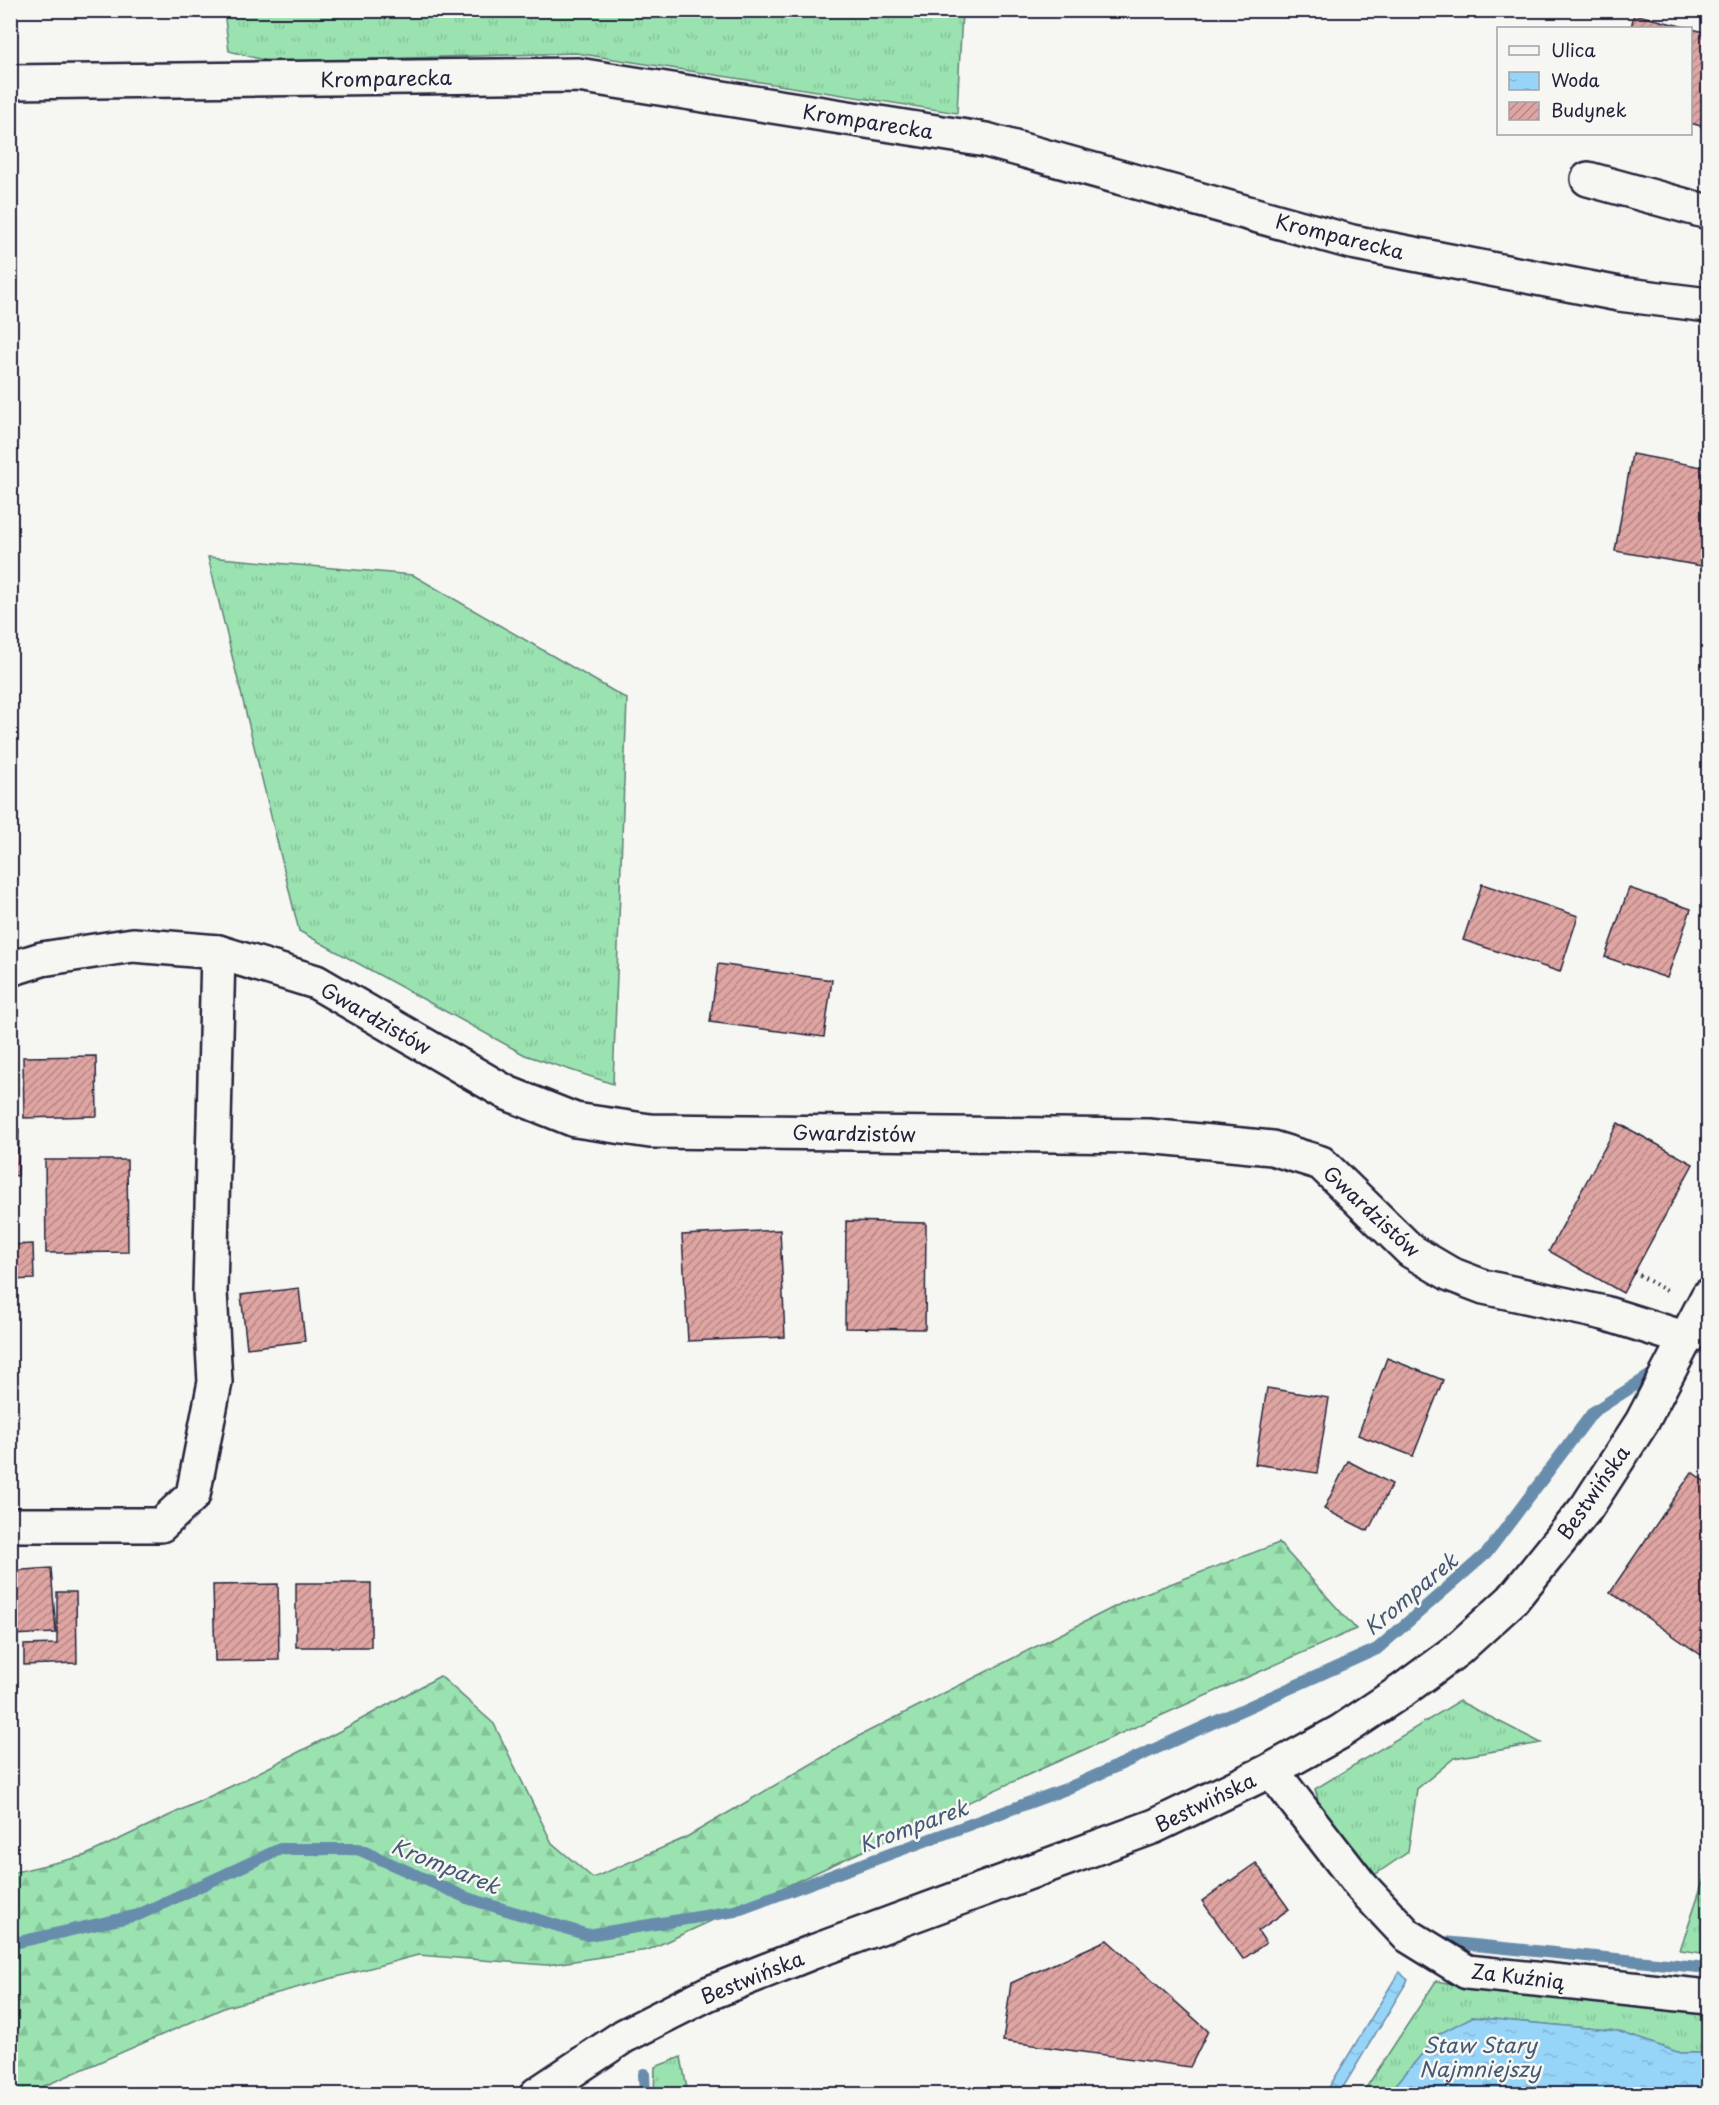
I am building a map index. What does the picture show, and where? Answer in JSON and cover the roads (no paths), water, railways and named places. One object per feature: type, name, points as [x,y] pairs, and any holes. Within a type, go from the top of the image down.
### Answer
[{"type":"street","name":"Kromparecka","points":[[10,82],[579,75],[986,140],[1352,242],[1619,294],[1708,305]]},
{"type":"street","points":[[1588,179],[1708,212]]},
{"type":"street","name":"Gwardzistów","points":[[10,969],[42,958],[133,945],[218,952],[316,982],[507,1093],[575,1120],[650,1131],[1148,1136],[1272,1148],[1321,1163],[1411,1251],[1450,1274],[1484,1287],[1604,1313],[1687,1339]]},
{"type":"street","points":[[10,1525],[161,1525],[193,1495],[215,1382],[210,1292],[218,952]]},
{"type":"street","name":"Bestwińska","points":[[537,2094],[624,2036],[707,1995],[821,1949],[1155,1826],[1271,1770],[1340,1732],[1403,1690],[1457,1650],[1512,1600],[1587,1507],[1642,1422],[1708,1296]]},
{"type":"street","name":"Za Kuźnią","points":[[1271,1770],[1361,1886],[1407,1935],[1467,1972],[1708,1997]]},
{"type":"water","points":[[1399,1972],[1408,1980],[1339,2094],[1325,2094]]},
{"type":"water","name":"Staw Stary Najmniejszy","points":[[1472,2017],[1617,2031],[1680,2053],[1708,2053],[1708,2094],[1388,2094],[1439,2034]]},
{"type":"waterway","name":"Kromparek","points":[[1689,1350],[1708,1337]]},
{"type":"waterway","name":"Kromparek","points":[[10,1944],[138,1915],[280,1849],[358,1849],[467,1898],[588,1935],[735,1911],[1066,1789],[1377,1649],[1487,1553],[1593,1412],[1660,1369]]},
{"type":"waterway","points":[[1443,1942],[1708,1968]]},
{"type":"waterway","points":[[644,2074],[645,2094]]}]
